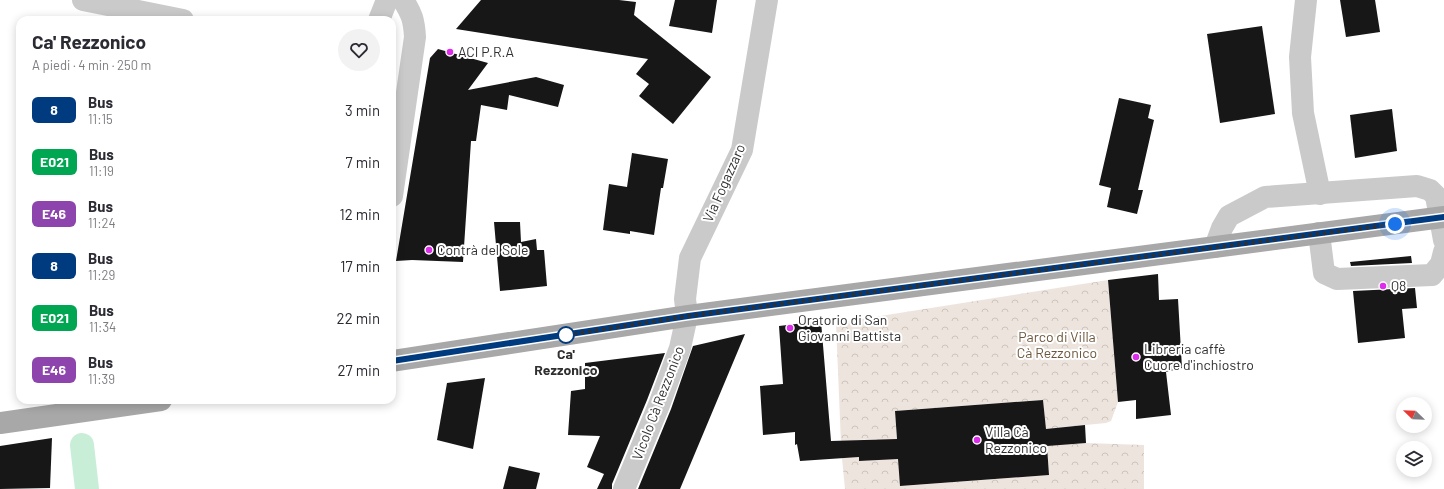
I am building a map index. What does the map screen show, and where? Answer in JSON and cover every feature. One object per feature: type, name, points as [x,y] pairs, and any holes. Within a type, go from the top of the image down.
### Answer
[{"type":"main road","points":[[396,361],[688,316],[1442,217]]},
{"type":"main road","points":[[0,423],[133,404]]},
{"type":"street","points":[[83,0],[163,16]]},
{"type":"street","points":[[381,16],[387,0]]},
{"type":"street","points":[[396,168],[415,37],[414,21],[403,0]]},
{"type":"street","name":"Via Fogazzaro","points":[[688,316],[685,299],[690,258],[742,150],[767,0]]},
{"type":"street","points":[[1306,0],[1300,57],[1303,113],[1320,194]]},
{"type":"street","points":[[1215,247],[1222,228],[1230,216],[1265,197],[1417,186],[1430,190],[1436,196],[1442,217],[1444,240]]},
{"type":"street","points":[[1319,233],[1324,273],[1337,279],[1432,275],[1441,264],[1444,252]]},
{"type":"street","name":"Vicolo Cà Rezzonico","points":[[624,489],[659,405],[680,348],[688,316]]},
{"type":"green space","name":"Parco di Villa Cà Rezzonico","points":[[1108,280],[1118,402],[1111,421],[1106,423],[1065,427],[1046,431],[1043,400],[895,411],[897,441],[877,443],[877,439],[858,440],[841,444],[836,323]]},
{"type":"green space","points":[[1086,443],[1144,445],[1144,489],[845,489],[842,458],[859,457],[859,461],[877,460],[898,455],[901,486],[1049,475],[1047,444]]},
{"type":"building","points":[[481,0],[619,0],[636,2],[634,15],[711,77],[673,124],[639,96],[649,84],[636,74],[648,59],[456,29]]},
{"type":"building","points":[[675,0],[717,0],[712,33],[669,26]]},
{"type":"building","points":[[1340,0],[1375,0],[1380,32],[1346,37]]},
{"type":"building","points":[[1262,26],[1275,114],[1220,123],[1207,34]]},
{"type":"building","points":[[438,49],[488,63],[468,90],[536,77],[564,85],[558,107],[509,95],[507,110],[481,105],[476,141],[471,141],[463,262],[412,260],[396,261],[430,58]]},
{"type":"building","points":[[1119,98],[1151,105],[1148,118],[1154,120],[1138,190],[1143,190],[1137,214],[1107,207],[1111,188],[1099,185]]},
{"type":"building","points":[[1392,109],[1397,151],[1355,158],[1350,115]]},
{"type":"building","points":[[632,153],[668,159],[663,188],[661,188],[654,235],[630,231],[630,234],[603,230],[609,184],[627,187]]},
{"type":"building","points":[[494,222],[520,222],[521,242],[536,239],[537,250],[544,250],[547,286],[500,291]]},
{"type":"building","points":[[1411,256],[1412,263],[1351,266],[1350,262]]},
{"type":"building","points":[[1158,274],[1159,300],[1178,299],[1182,368],[1166,372],[1171,415],[1136,419],[1136,400],[1118,402],[1108,280]]},
{"type":"building","points":[[1415,288],[1417,308],[1402,309],[1405,338],[1358,343],[1353,291]]},
{"type":"building","points":[[821,321],[831,441],[897,439],[895,411],[1043,400],[1046,429],[1085,425],[1086,443],[1047,446],[1049,475],[900,486],[898,459],[859,461],[859,457],[800,461],[797,444],[795,445],[795,432],[763,435],[760,386],[783,384],[779,326]]},
{"type":"building","points":[[745,334],[680,489],[638,489],[671,409],[693,346]]},
{"type":"building","points":[[665,353],[612,484],[612,489],[597,489],[604,474],[587,467],[600,436],[568,435],[571,391],[585,389],[585,363]]},
{"type":"building","points":[[485,378],[473,449],[437,440],[447,383]]},
{"type":"building","points":[[52,438],[50,488],[0,489],[0,446]]},
{"type":"building","points":[[509,466],[540,473],[536,489],[503,489]]},
{"type":"waterway","points":[[82,445],[87,489]]},
{"type":"bus line","name":"8","points":[[396,360],[688,316],[1444,217]]},
{"type":"place","name":"ACI P.R.A","points":[[450,52]]},
{"type":"place","name":"Contrà del Sole","points":[[429,250]]},
{"type":"place","name":"Q8","points":[[1383,286]]},
{"type":"place","name":"Oratorio di San Giovanni Battista","points":[[790,328]]},
{"type":"place","name":"Ca' Rezzonico","points":[[566,335]]},
{"type":"place","name":"Libreria caffè Cuore d'inchiostro","points":[[1136,357]]},
{"type":"place","name":"Villa Cà Rezzonico","points":[[977,440]]},
{"type":"route","points":[[566,335],[560,336],[688,316],[1395,224]]}]
